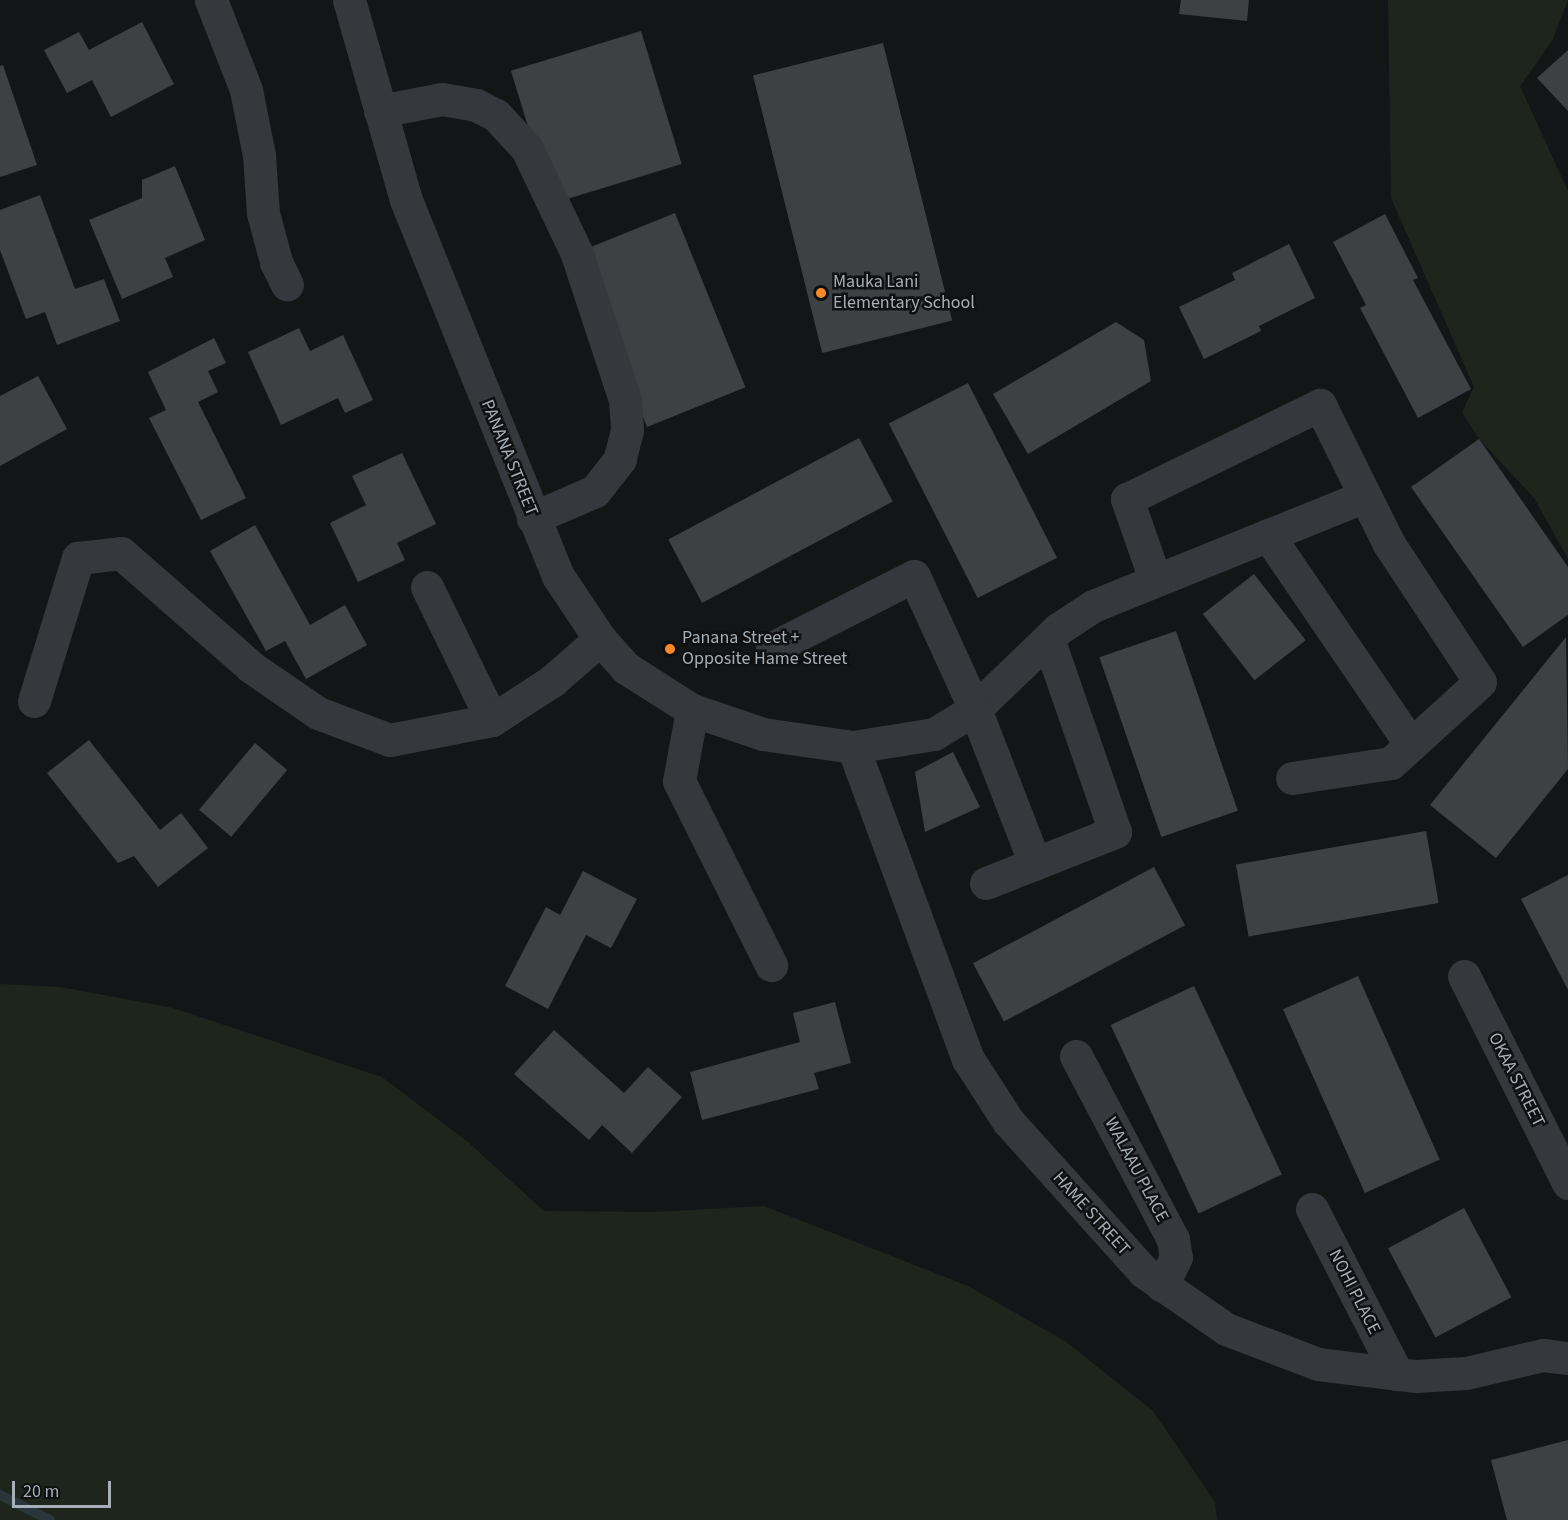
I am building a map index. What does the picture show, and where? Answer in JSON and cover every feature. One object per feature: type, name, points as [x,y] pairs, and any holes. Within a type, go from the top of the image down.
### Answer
[{"type":"street","points":[[211,0],[246,90],[259,155],[263,213],[276,262],[287,285]]},
{"type":"street","name":"PANANA STREET","points":[[349,0],[406,200],[558,576],[600,639],[626,668],[692,710],[763,734],[853,747],[934,734],[975,709],[1048,639],[1093,606],[1155,579],[1364,497]]},
{"type":"street","points":[[380,111],[442,99],[465,102],[496,116],[527,149],[577,254],[624,400],[626,440],[615,468],[595,490],[533,518]]},
{"type":"street","points":[[1155,579],[1127,499],[1320,405],[1389,544],[1480,682],[1391,763],[1292,778]]},
{"type":"street","points":[[1268,535],[1411,745]]},
{"type":"street","points":[[34,701],[78,558],[121,553],[251,667],[318,712],[390,740],[492,720],[552,681],[600,639]]},
{"type":"street","points":[[772,648],[914,576],[975,709],[1035,864]]},
{"type":"street","points":[[427,587],[492,720]]},
{"type":"street","points":[[986,882],[1114,832],[1048,639]]},
{"type":"street","points":[[692,710],[679,781],[771,965]]},
{"type":"street","name":"HAME STREET","points":[[853,747],[954,1025],[986,1091],[1110,1237],[1162,1286],[1226,1329],[1271,1349],[1318,1364],[1396,1374],[1466,1373],[1543,1355],[1568,1358]]},
{"type":"street","name":"OKAA STREET","points":[[1464,976],[1568,1183]]},
{"type":"street","name":"WALAAU PLACE","points":[[1076,1056],[1173,1239],[1176,1257],[1162,1286]]},
{"type":"street","name":"NOHI PLACE","points":[[1312,1209],[1396,1374]]},
{"type":"shaded area","points":[[1388,0],[1568,0],[1552,41],[1520,86],[1568,191],[1568,559],[1534,498],[1479,439],[1462,412],[1474,387],[1391,198]]},
{"type":"shaded area","points":[[0,984],[61,987],[173,1008],[382,1077],[468,1142],[544,1211],[654,1212],[764,1206],[968,1286],[1065,1341],[1153,1411],[1215,1502],[1217,1520],[0,1520]]},
{"type":"building","points":[[1181,0],[1249,0],[1247,21],[1179,14]]},
{"type":"building","points":[[142,22],[174,84],[111,117],[92,80],[67,93],[44,50],[79,32],[89,50]]},
{"type":"building","points":[[641,31],[682,164],[552,204],[511,71]]},
{"type":"building","points":[[883,43],[952,321],[822,353],[753,75]]},
{"type":"building","points":[[1568,50],[1568,111],[1537,78]]},
{"type":"building","points":[[3,65],[37,165],[0,177],[0,66]]},
{"type":"building","points":[[175,166],[205,240],[165,258],[173,277],[122,299],[89,220],[142,198],[142,180]]},
{"type":"building","points":[[40,195],[75,289],[104,279],[120,321],[57,345],[45,312],[26,319],[0,250],[0,210]]},
{"type":"building","points":[[675,213],[745,387],[647,427],[577,253]]},
{"type":"building","points":[[1385,214],[1418,278],[1413,280],[1471,389],[1418,418],[1360,308],[1366,305],[1333,242]]},
{"type":"building","points":[[1289,244],[1315,298],[1259,326],[1261,331],[1204,359],[1179,307],[1235,280],[1232,273]]},
{"type":"building","points":[[1116,322],[1144,340],[1151,381],[1028,454],[993,394]]},
{"type":"building","points":[[299,328],[310,351],[343,335],[373,400],[345,413],[338,398],[281,425],[248,352]]},
{"type":"building","points":[[214,338],[226,363],[208,371],[218,392],[198,402],[246,498],[201,520],[149,418],[166,410],[148,372]]},
{"type":"building","points":[[38,376],[67,429],[0,466],[0,396]]},
{"type":"building","points":[[968,383],[1057,558],[978,598],[889,423]]},
{"type":"building","points":[[859,438],[893,502],[702,603],[668,539]]},
{"type":"building","points":[[1479,439],[1568,567],[1568,615],[1523,647],[1411,487]]},
{"type":"building","points":[[402,453],[436,524],[397,543],[405,560],[358,582],[330,523],[366,505],[352,476]]},
{"type":"building","points":[[255,525],[310,625],[345,605],[367,645],[306,679],[285,641],[266,651],[210,551]]},
{"type":"building","points":[[1254,574],[1306,640],[1254,680],[1203,614]]},
{"type":"building","points":[[1176,631],[1238,811],[1161,837],[1099,657]]},
{"type":"building","points":[[1566,637],[1568,769],[1496,858],[1430,805]]},
{"type":"building","points":[[89,740],[160,830],[181,813],[208,848],[158,887],[134,856],[118,863],[47,773]]},
{"type":"building","points":[[255,743],[287,770],[231,837],[199,810]]},
{"type":"building","points":[[953,752],[980,807],[925,832],[915,772]]},
{"type":"building","points":[[1426,831],[1439,903],[1249,936],[1236,865]]},
{"type":"building","points":[[1154,867],[1185,925],[1004,1022],[973,963]]},
{"type":"building","points":[[583,871],[637,899],[611,948],[586,935],[548,1009],[505,986],[546,907],[560,915]]},
{"type":"building","points":[[1568,875],[1568,990],[1521,899]]},
{"type":"building","points":[[1358,976],[1440,1160],[1365,1193],[1283,1009]]},
{"type":"building","points":[[1194,986],[1282,1175],[1199,1213],[1111,1025]]},
{"type":"building","points":[[835,1002],[851,1063],[814,1073],[819,1089],[702,1120],[690,1072],[800,1042],[793,1013]]},
{"type":"building","points":[[554,1030],[624,1093],[648,1067],[682,1097],[632,1153],[602,1125],[589,1140],[514,1074]]},
{"type":"building","points":[[1464,1208],[1511,1297],[1435,1338],[1388,1248]]},
{"type":"building","points":[[1568,1440],[1568,1520],[1507,1520],[1491,1460]]},
{"type":"waterway","points":[[0,1495],[50,1520]]},
{"type":"place","name":"Mauka Lani Elementary School","points":[[821,293]]},
{"type":"place","name":"Panana Street + Opposite Hame Street","points":[[670,649]]}]
